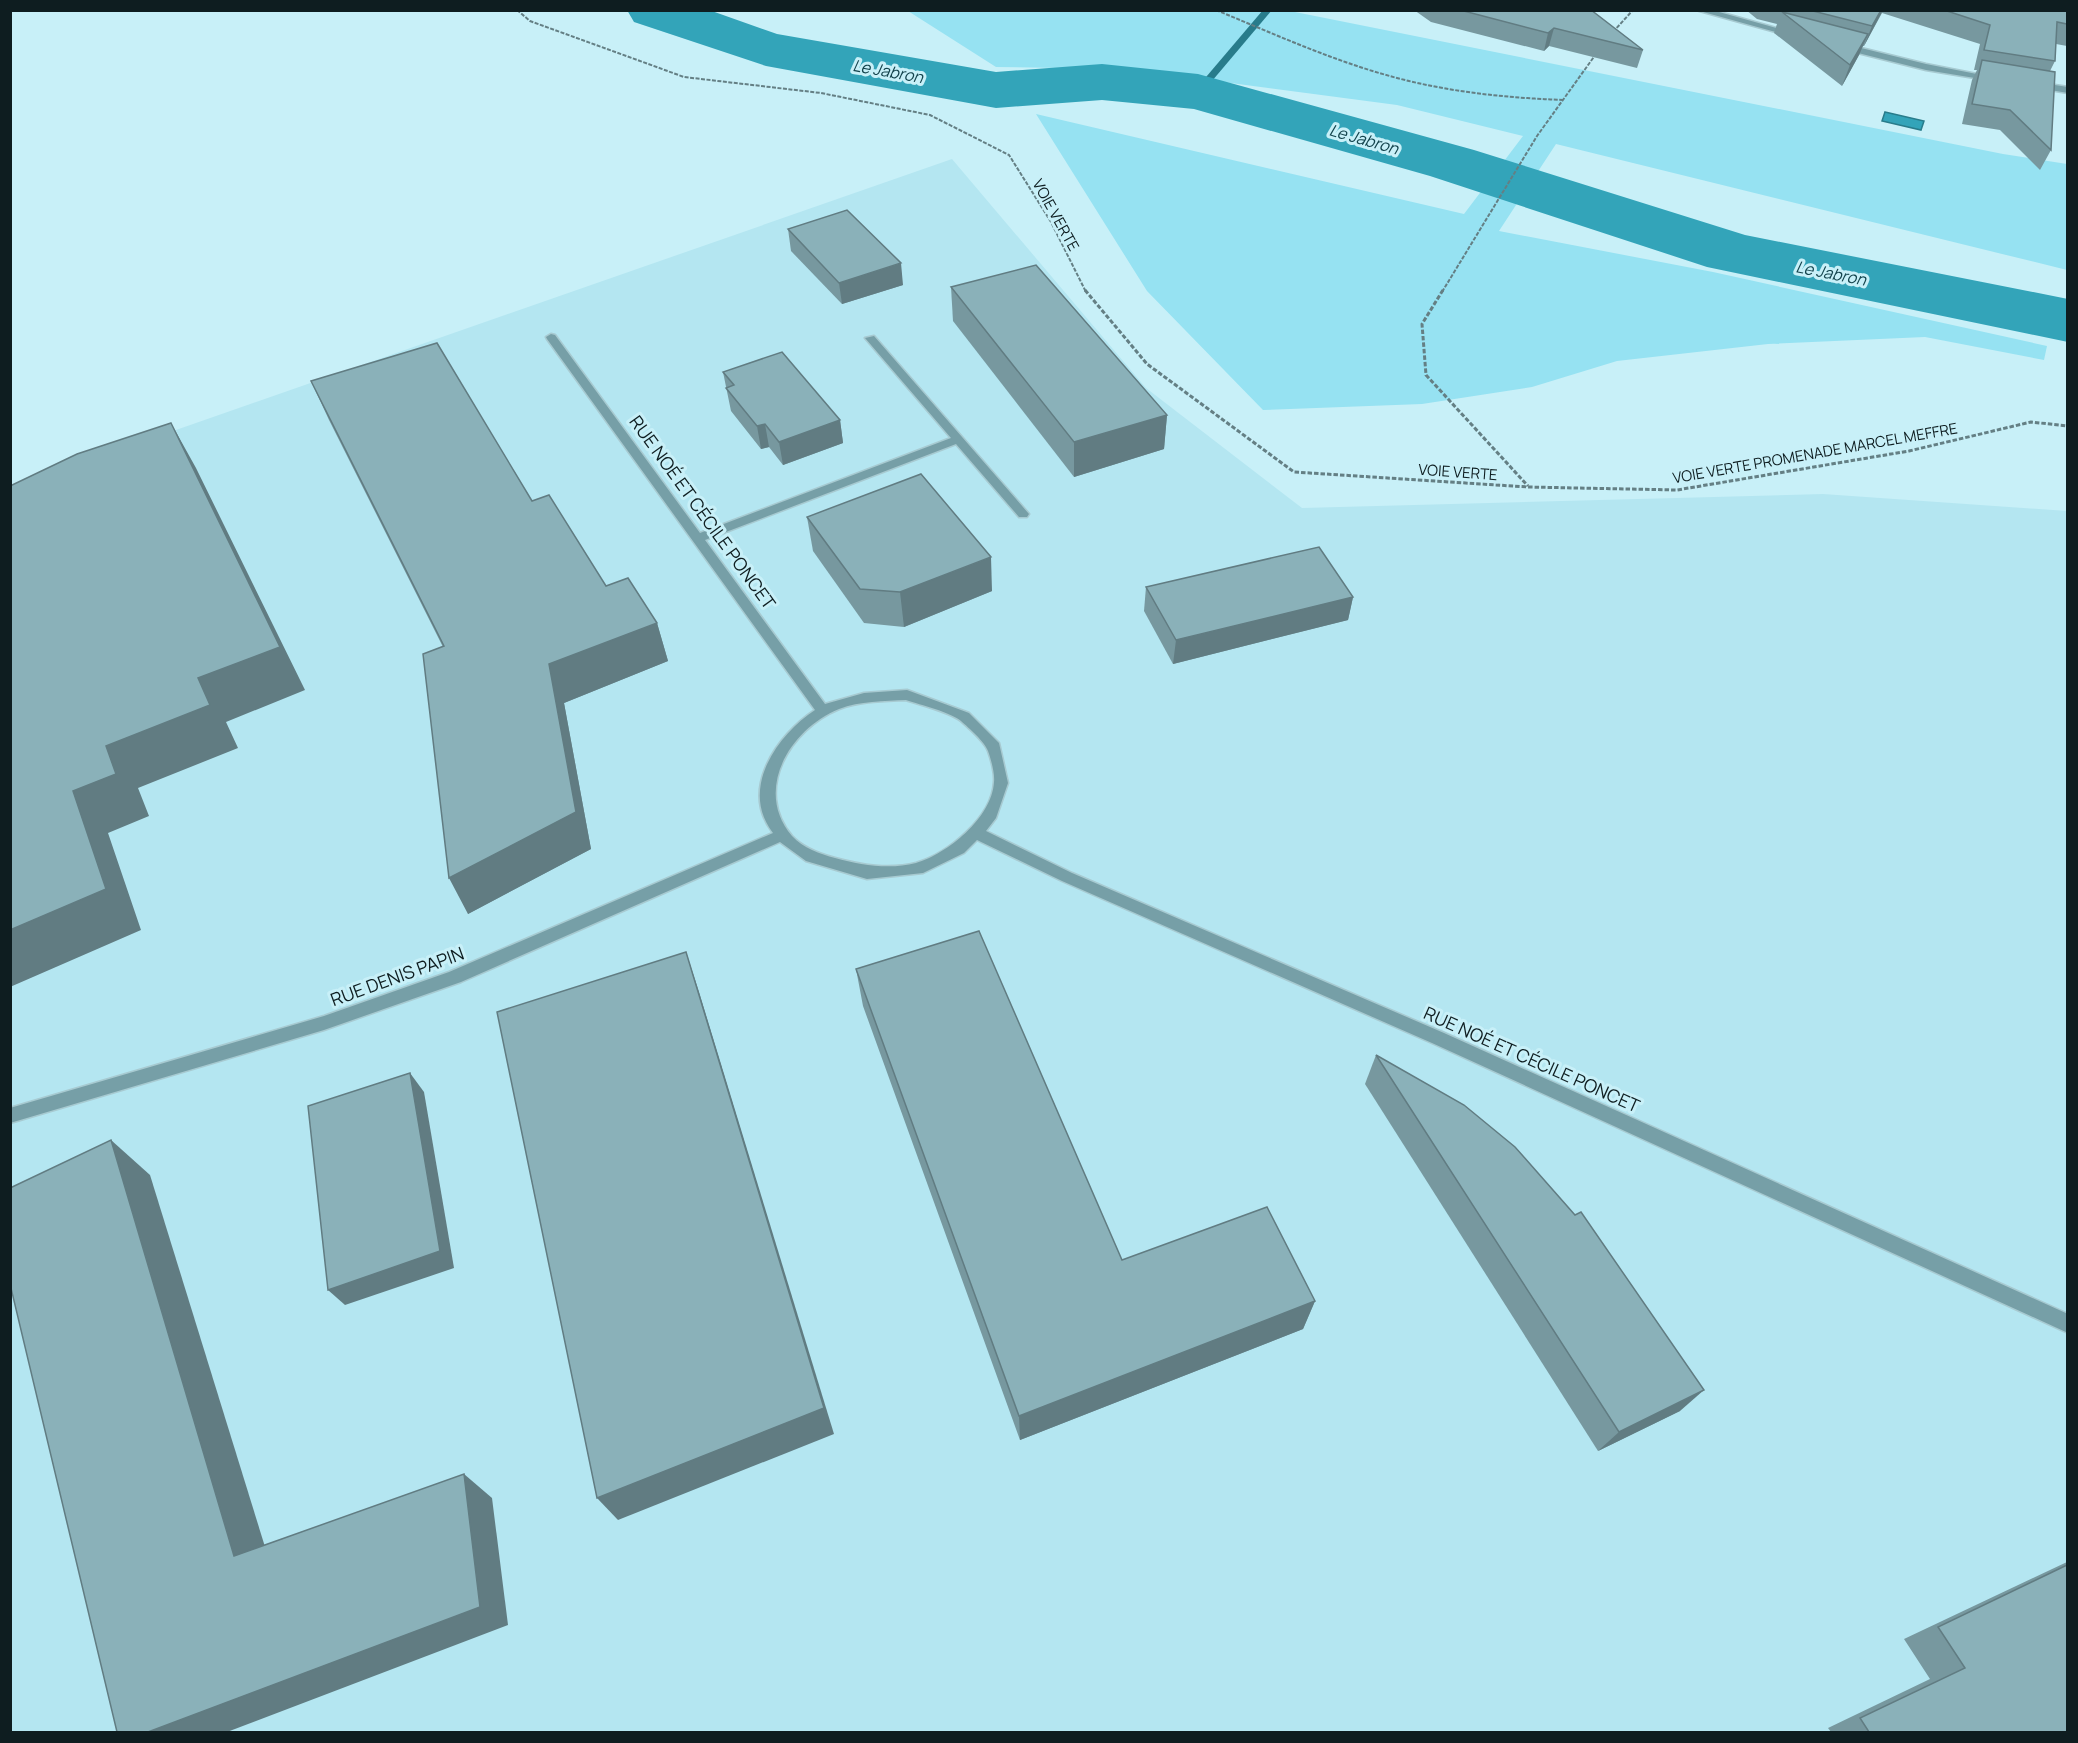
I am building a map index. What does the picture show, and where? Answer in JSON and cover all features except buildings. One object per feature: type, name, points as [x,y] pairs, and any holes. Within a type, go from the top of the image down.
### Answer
[{"type":"street","points":[[1700,10],[1802,36]]},
{"type":"street","points":[[1835,45],[1926,67],[2009,81]]},
{"type":"street","points":[[2020,82],[2067,90]]},
{"type":"street","name":"RUE NOÉ ET CÉCILE PONCET","points":[[551,337],[823,711]]},
{"type":"street","points":[[870,338],[956,440],[1023,514]]},
{"type":"street","points":[[698,538],[956,440]]},
{"type":"street","points":[[907,695],[943,704],[959,711],[979,726],[993,746],[1001,767],[1001,790],[994,813],[979,834],[956,853],[927,867],[895,874],[862,874],[830,867],[803,854],[783,835],[771,814],[767,790],[770,767],[782,745],[800,726],[823,711],[849,701],[878,696],[907,695]]},
{"type":"street","name":"RUE NOÉ ET CÉCILE PONCET","points":[[979,834],[1068,877],[1438,1038],[2067,1324]]},
{"type":"street","name":"RUE DENIS PAPIN","points":[[10,1116],[324,1023],[455,977],[783,835]]},
{"type":"path","name":"VOIE VERTE","points":[[517,10],[530,21],[684,76],[821,93],[930,115],[1009,155],[1051,222],[1081,286],[1148,364],[1294,472],[1528,487]]},
{"type":"path","points":[[1216,10],[1329,54],[1408,81],[1502,97],[1563,100]]},
{"type":"path","points":[[1610,36],[1633,10]]},
{"type":"path","points":[[1528,487],[1426,375],[1422,324],[1537,136],[1597,53]]},
{"type":"path","name":"VOIE VERTE PROMENADE MARCEL MEFFRE","points":[[1528,487],[1677,490],[1909,451],[2031,422],[2067,426]]},
{"type":"shaded area","points":[[908,11],[1290,11],[2003,154],[2067,164],[2067,270],[1556,144],[1499,231],[1713,272],[2047,346],[2044,360],[1925,337],[1768,344],[1617,361],[1532,387],[1422,404],[1263,410],[1147,291],[1036,114],[1464,214],[1523,136],[1397,105],[1125,69],[996,67]]},
{"type":"shaded area","points":[[1885,112],[1924,121],[1921,130],[1882,121]]},
{"type":"shaded area","points":[[952,159],[1146,388],[1302,508],[1823,494],[2067,511],[2067,1732],[11,1732],[10,488]]},
{"type":"waterway","name":"Le Jabron","points":[[654,10],[766,49],[996,90],[1102,82],[1198,92],[1452,163],[1731,253],[2068,321]]},
{"type":"waterway","points":[[1198,92],[1268,10]]}]
